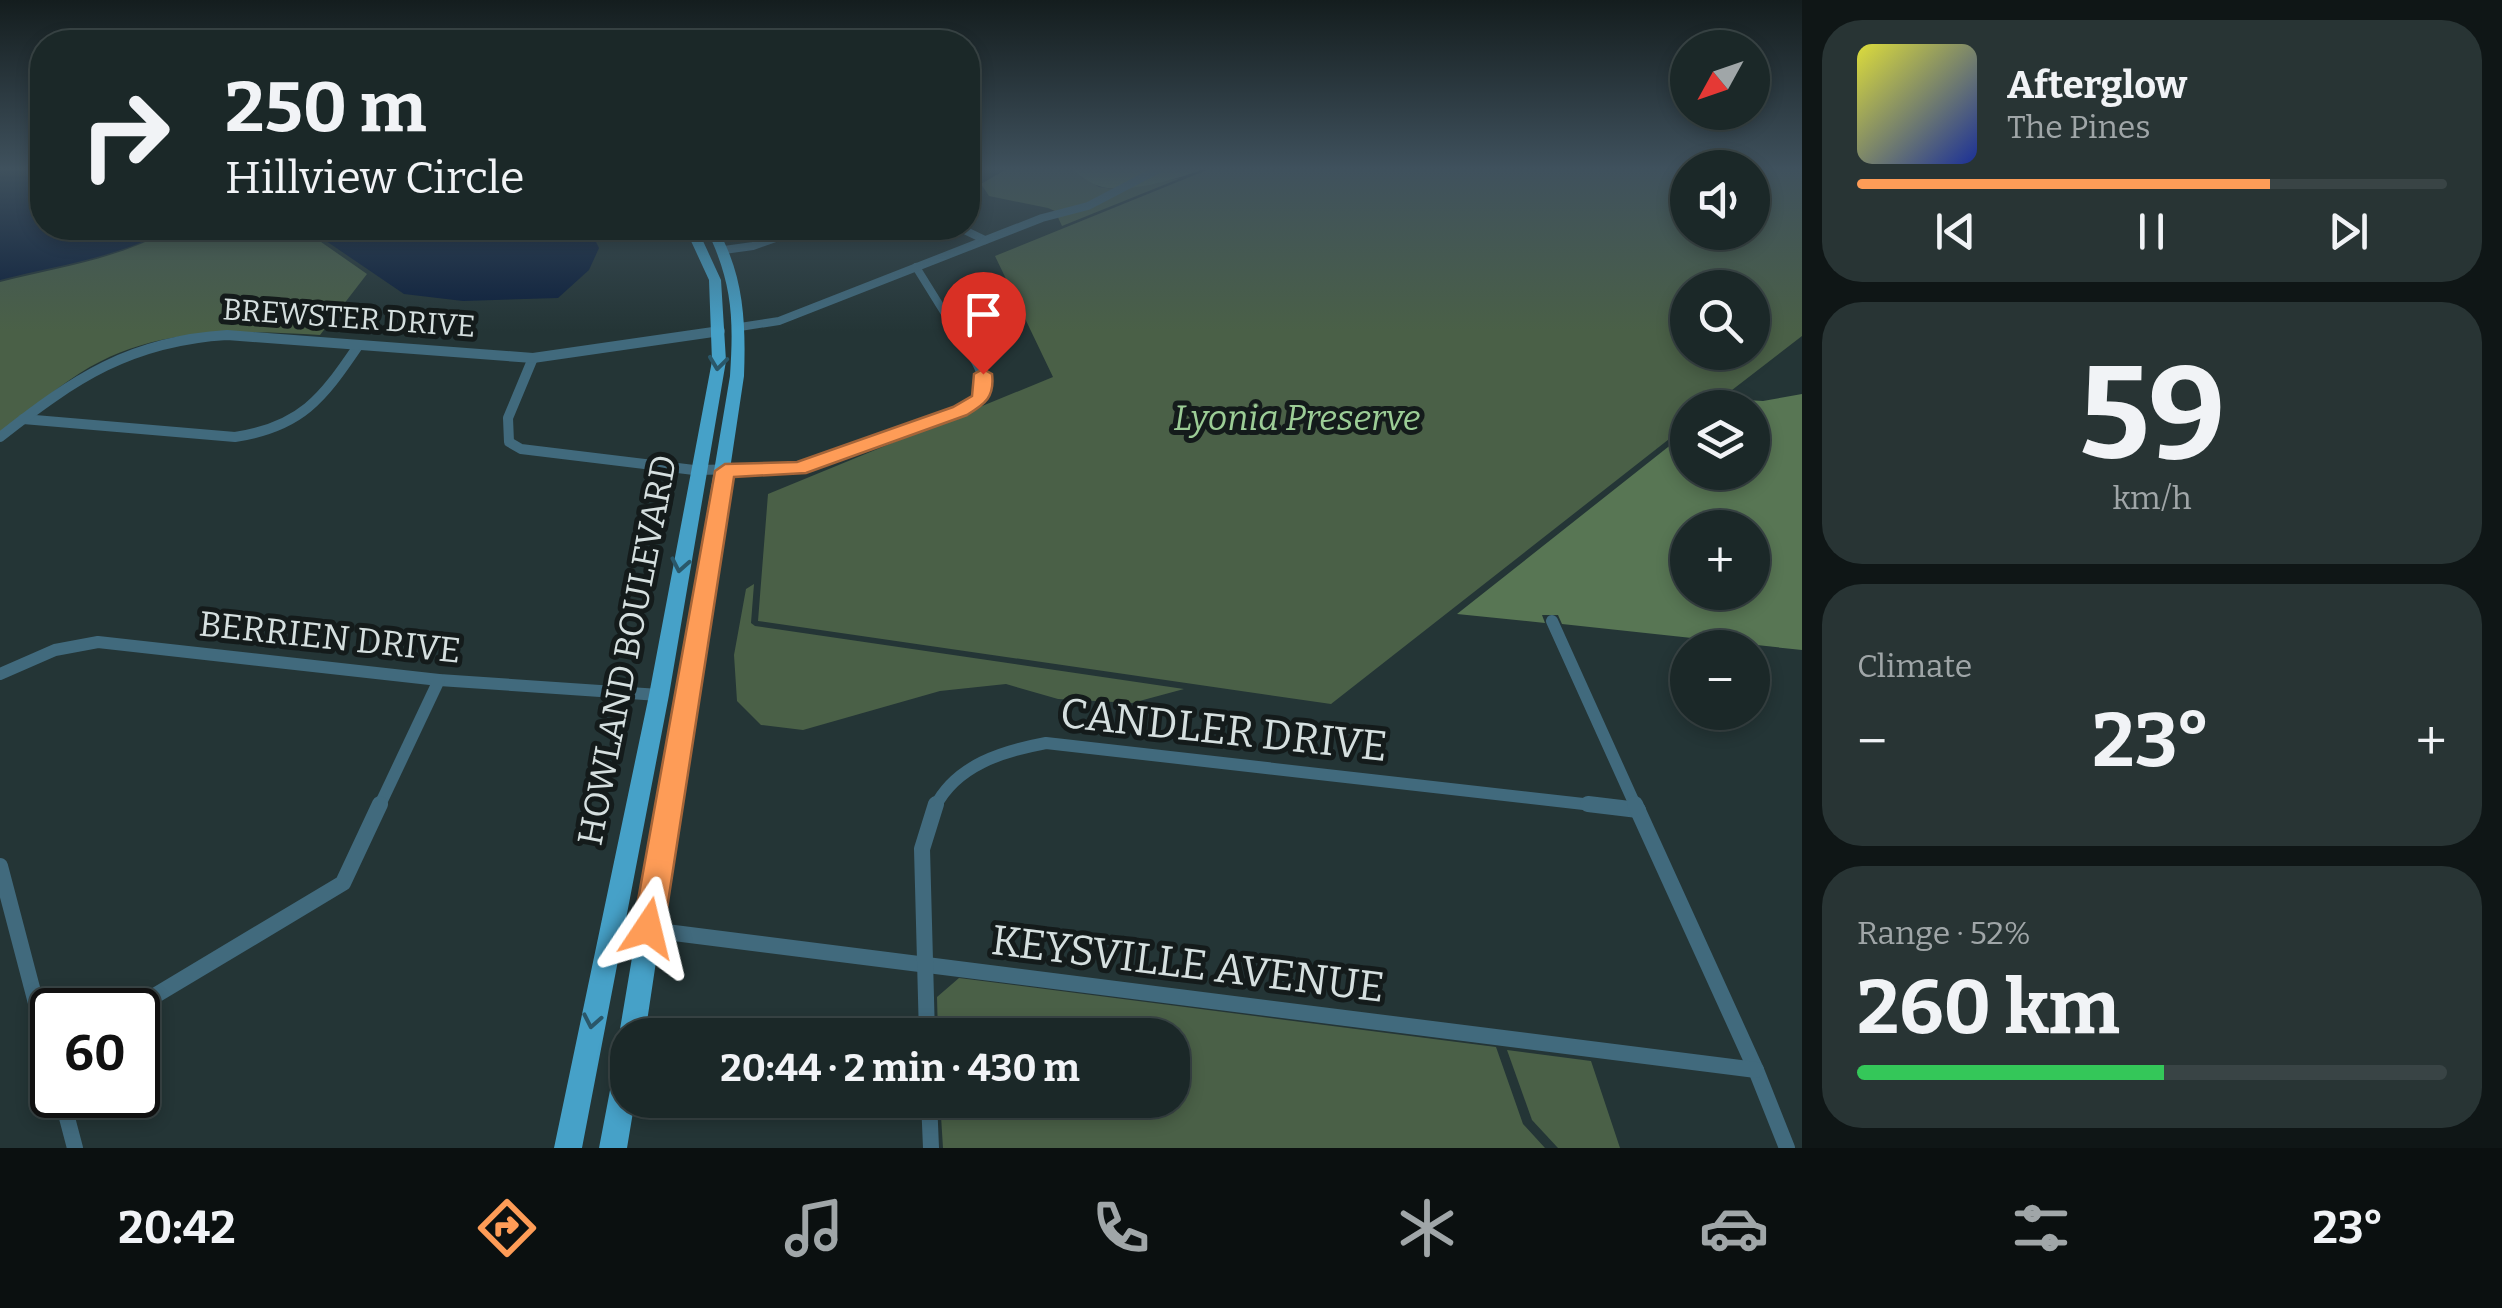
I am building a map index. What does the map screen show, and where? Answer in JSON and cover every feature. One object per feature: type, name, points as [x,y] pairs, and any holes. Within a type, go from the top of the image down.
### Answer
[{"type":"main road","name":"HOWLAND BOULEVARD","points":[[568,1148],[659,695],[678,572],[701,470],[719,361],[715,280],[697,240]]},
{"type":"main road","name":"HOWLAND BOULEVARD","points":[[635,1018],[725,471],[740,327],[736,292],[718,240]]},
{"type":"main road","points":[[719,315],[740,327]]},
{"type":"main road","points":[[612,1148],[618,1118]]},
{"type":"street","points":[[740,327],[779,321],[1028,224]]},
{"type":"street","points":[[980,238],[985,240]]},
{"type":"street","points":[[724,250],[770,240]]},
{"type":"street","points":[[533,358],[508,418],[508,442],[520,449],[701,470],[799,468],[960,411],[980,399],[985,387],[983,374],[916,267]]},
{"type":"street","name":"BREWSTER DRIVE","points":[[0,437],[92,368],[167,342],[227,335],[533,358],[720,331]]},
{"type":"street","points":[[23,418],[254,436],[306,415],[358,346]]},
{"type":"street","points":[[1552,621],[1756,1070],[1787,1148]]},
{"type":"street","name":"BERRIEN DRIVE","points":[[0,674],[55,650],[98,642],[438,680],[659,695]]},
{"type":"street","points":[[160,993],[343,883],[438,680]]},
{"type":"street","name":"CANDLER DRIVE","points":[[927,1018],[924,840],[936,803],[959,776],[979,761],[1006,750],[1046,743],[1638,810]]},
{"type":"street","points":[[0,866],[33,988]]},
{"type":"street","name":"KEYSVILLE AVENUE","points":[[611,925],[1756,1070]]},
{"type":"street","points":[[66,1118],[74,1148]]},
{"type":"street","points":[[930,1118],[931,1148]]},
{"type":"green space","name":"Lyonia Preserve","points":[[1075,224],[1670,224],[1670,250],[1770,250],[1770,224],[1802,224],[1802,336],[1770,361],[1770,270],[1670,270],[1670,370],[1758,370],[1732,390],[1670,390],[1670,438],[1331,704],[758,621],[768,494],[1053,377],[995,256]]},
{"type":"green space","points":[[150,240],[318,240],[367,274],[320,335],[226,332],[166,339],[137,347],[80,373],[0,435],[0,282]]},
{"type":"green space","points":[[1802,394],[1802,650],[1770,647],[1770,630],[1670,630],[1670,636],[1562,624],[1558,615],[1542,615],[1545,623],[1457,614],[1670,445],[1670,490],[1770,490],[1770,400]]},
{"type":"green space","points":[[754,584],[751,623],[755,626],[1184,689],[1132,703],[1058,699],[1006,684],[940,691],[803,730],[761,725],[737,701],[734,655],[746,589]]},
{"type":"green space","points":[[959,978],[1496,1047],[1523,1124],[1545,1148],[943,1148],[941,1118],[1190,1118],[1190,1018],[938,1018],[937,997]]},
{"type":"green space","points":[[1507,1050],[1591,1061],[1620,1148],[1558,1148],[1532,1120]]},
{"type":"water","points":[[0,224],[30,224],[30,240],[146,240],[109,254],[0,280]]},
{"type":"water","points":[[325,240],[595,240],[599,248],[589,270],[558,298],[463,301],[404,294]]},
{"type":"route","points":[[648,928],[725,471],[799,468],[960,411],[980,399],[985,387],[983,374]]}]
